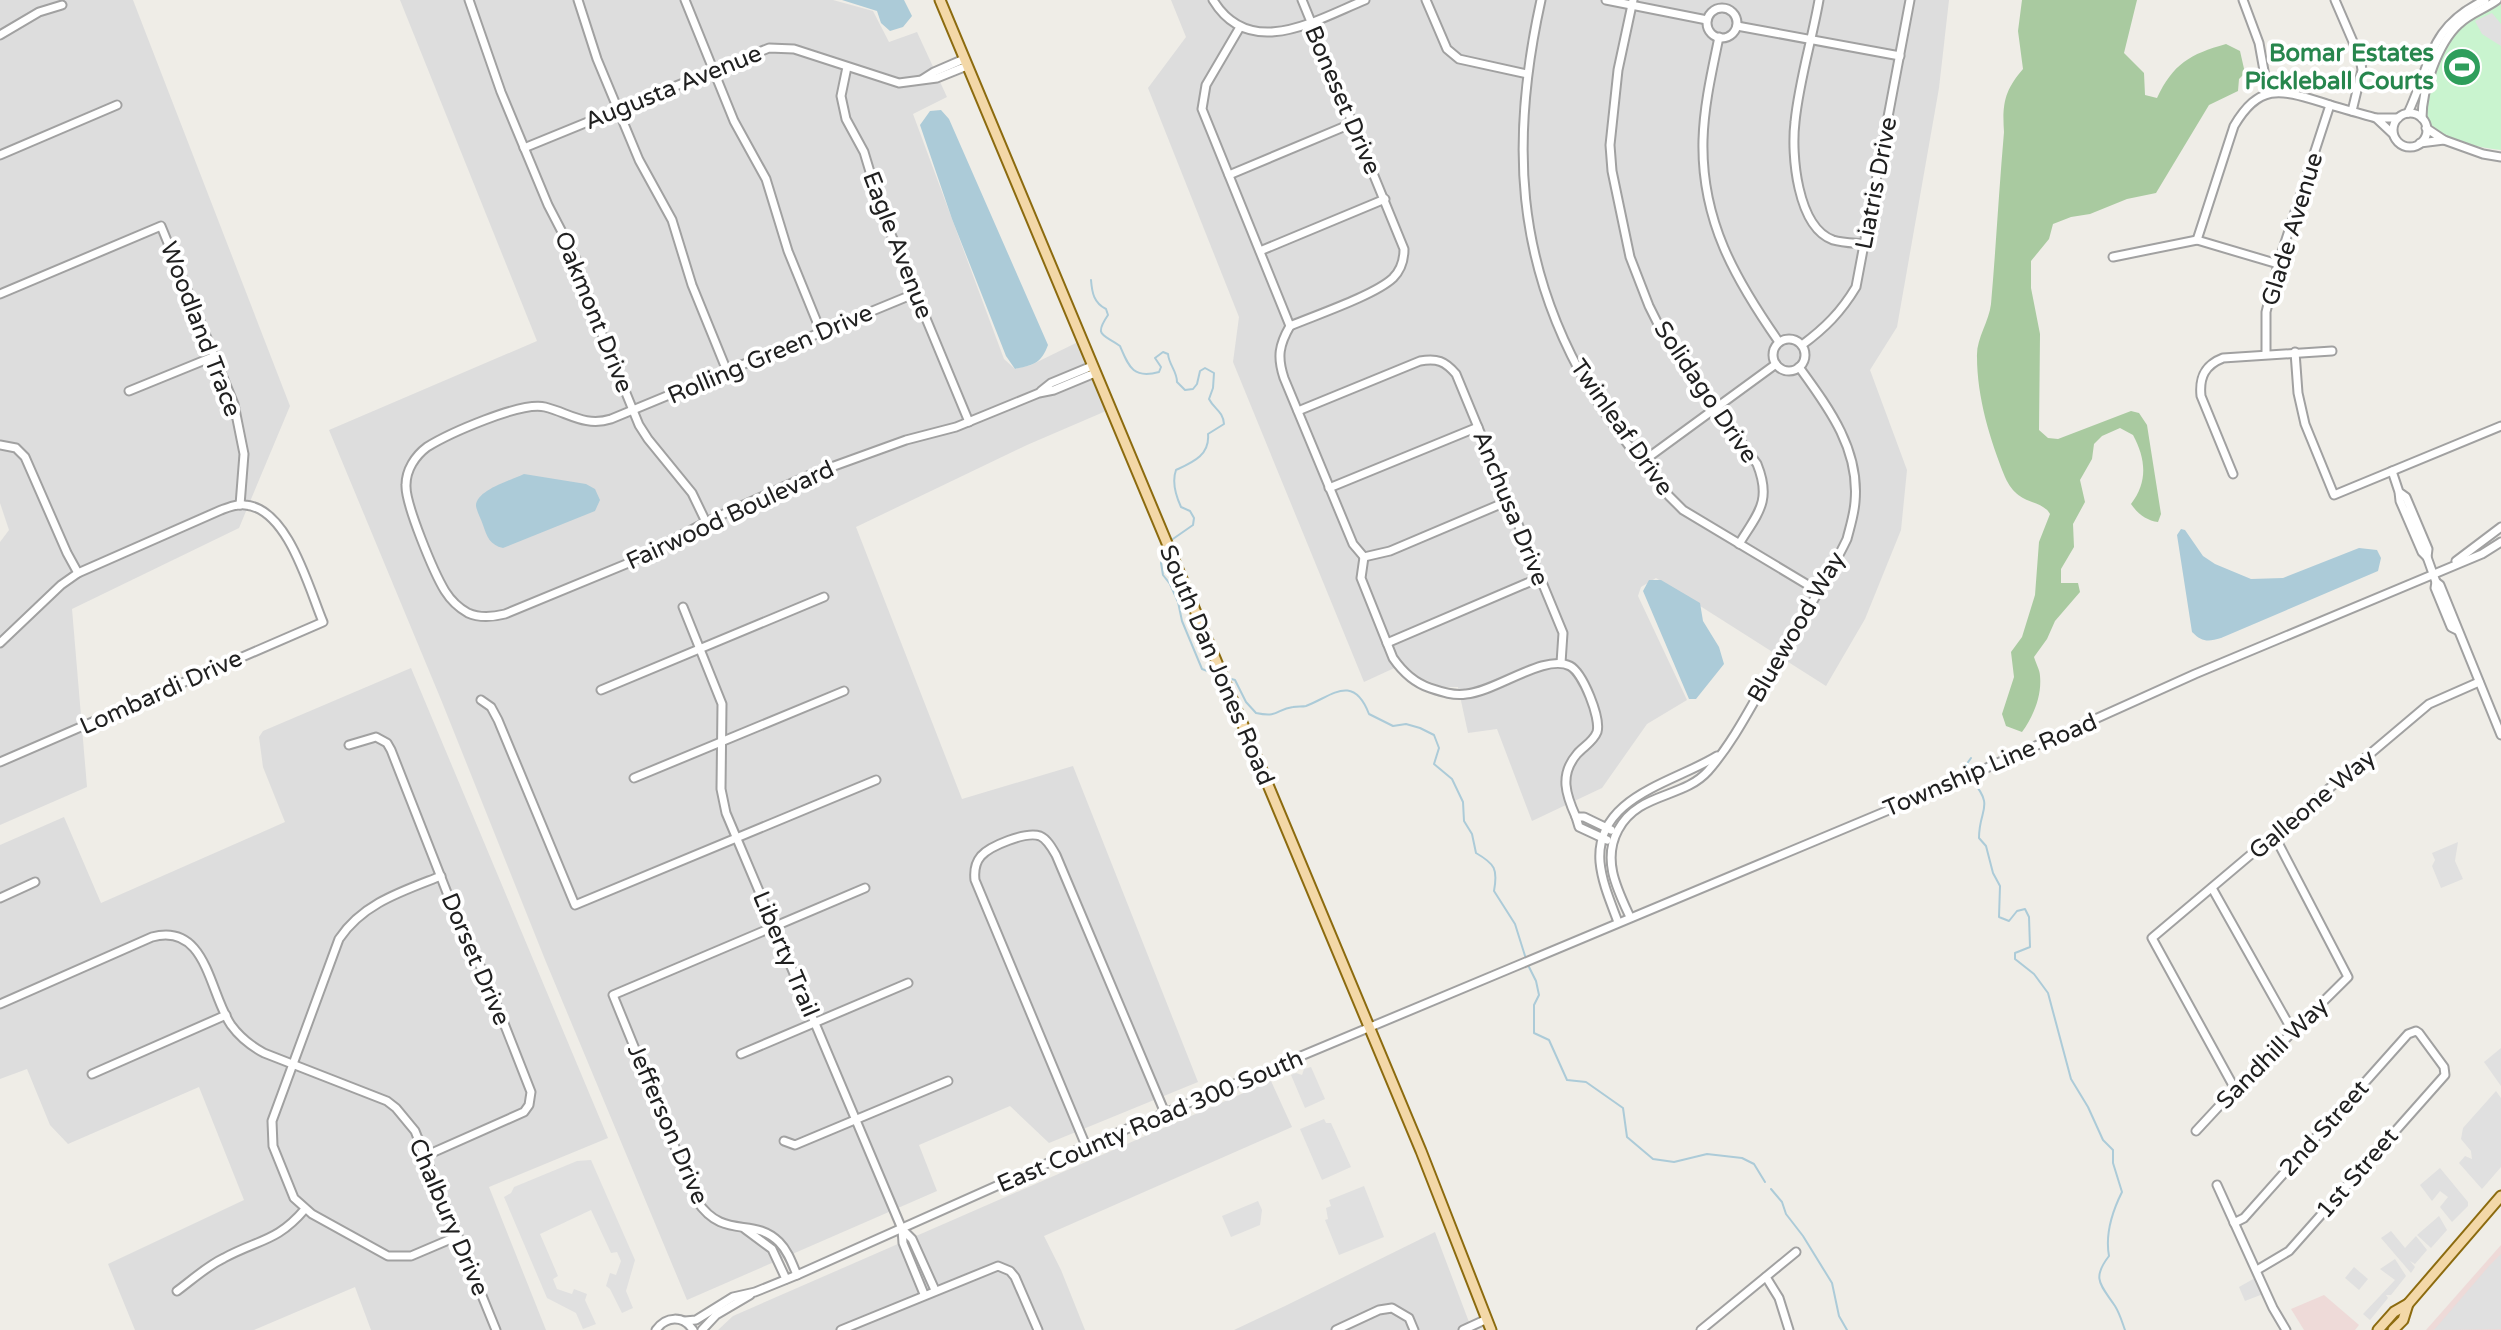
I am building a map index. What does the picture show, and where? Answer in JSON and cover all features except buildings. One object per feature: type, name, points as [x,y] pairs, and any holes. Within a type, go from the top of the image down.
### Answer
[{"type":"main road","name":"South Dan Jones Road","points":[[940,0],[1426,1164],[1491,1330]]},
{"type":"main road","points":[[2378,1330],[2394,1312],[2408,1304],[2501,1196]]},
{"type":"main road","points":[[2393,1330],[2403,1320],[2408,1304]]},
{"type":"street","name":"Oakmont Drive","points":[[469,0],[501,92],[548,205],[577,261],[595,317],[633,410],[648,439],[692,493],[706,522]]},
{"type":"street","points":[[578,0],[597,59],[639,160],[672,220],[692,285],[727,371]]},
{"type":"street","points":[[685,0],[734,121],[766,179],[788,251],[821,332]]},
{"type":"street","points":[[1213,0],[1220,11],[1240,27],[1257,32],[1276,32],[1311,22],[1365,0]]},
{"type":"street","name":"Boneset Drive","points":[[1290,326],[1378,289],[1400,269],[1404,249],[1302,0]]},
{"type":"street","points":[[1426,0],[1447,49],[1459,59],[1527,74]]},
{"type":"street","name":"Twinleaf Drive","points":[[1541,0],[1527,74],[1522,125],[1523,191],[1533,255],[1552,314],[1591,391],[1642,462],[1683,510],[1818,591]]},
{"type":"street","points":[[1606,0],[1707,20]]},
{"type":"street","points":[[1819,0],[1795,120],[1800,189],[1806,210],[1819,230],[1833,240],[1864,244]]},
{"type":"street","name":"Liatris Drive","points":[[1802,345],[1828,326],[1856,287],[1910,0]]},
{"type":"street","points":[[2243,0],[2259,43],[2264,94]]},
{"type":"street","points":[[2335,0],[2360,58],[2362,70],[2352,111]]},
{"type":"street","points":[[2197,240],[2234,126],[2244,109],[2264,94],[2290,93],[2376,118],[2398,118],[2408,113],[2438,38],[2467,9],[2485,0]]},
{"type":"street","points":[[2420,143],[2426,134],[2422,118],[2425,95],[2443,44],[2466,17],[2497,0]]},
{"type":"street","name":"Solidago Drive","points":[[1632,3],[1618,70],[1610,145],[1618,206],[1630,257],[1664,336],[1757,464],[1765,493],[1761,508],[1739,544]]},
{"type":"street","points":[[1725,4],[1735,15],[1737,26],[1732,34],[1719,37],[1709,30],[1707,20],[1712,11],[1725,4]]},
{"type":"street","points":[[0,35],[43,10],[62,5]]},
{"type":"street","points":[[1737,26],[1900,56]]},
{"type":"street","points":[[1240,27],[1206,85],[1202,101],[1205,115],[1290,326],[1282,339],[1279,363],[1353,544],[1364,557]]},
{"type":"street","points":[[1719,37],[1708,91],[1703,139],[1709,203],[1719,240],[1733,272],[1779,342]]},
{"type":"street","name":"Augusta Avenue","points":[[524,148],[760,50],[777,47],[794,49],[891,82],[937,78],[966,63]]},
{"type":"street","name":"Eagle Avenue","points":[[847,67],[841,96],[842,109],[864,152],[883,215],[969,422]]},
{"type":"street","points":[[0,155],[117,105]]},
{"type":"street","name":"Glade Avenue","points":[[2266,354],[2266,312],[2278,264],[2330,105]]},
{"type":"street","points":[[2408,113],[2422,118]]},
{"type":"street","points":[[2376,118],[2404,146],[2444,140]]},
{"type":"street","points":[[2393,134],[2398,118]]},
{"type":"street","points":[[1229,175],[1353,123]]},
{"type":"street","points":[[2426,128],[2444,140],[2501,157]]},
{"type":"street","points":[[1260,251],[1385,199]]},
{"type":"street","name":"Woodland Trace","points":[[0,294],[161,226],[234,404],[242,438],[244,475],[240,505]]},
{"type":"street","points":[[2113,257],[2197,240],[2278,264]]},
{"type":"street","name":"Rolling Green Drive","points":[[468,613],[446,593],[410,508],[406,484],[409,471],[421,451],[435,442],[525,406],[544,406],[576,419],[593,422],[611,419],[916,293]]},
{"type":"street","points":[[1793,339],[1802,345],[1805,355],[1799,367],[1786,370],[1776,364],[1773,353],[1779,342],[1793,339]]},
{"type":"street","points":[[2233,474],[2201,396],[2200,384],[2212,363],[2223,358],[2332,351]]},
{"type":"street","points":[[2295,352],[2298,393],[2305,424],[2334,495],[2501,426]]},
{"type":"street","points":[[129,391],[215,356]]},
{"type":"street","name":"Anchusa Drive","points":[[1298,411],[1420,361],[1441,361],[1456,374],[1563,633],[1561,663]]},
{"type":"street","points":[[1642,462],[1776,364]]},
{"type":"street","name":"Bluewood Way","points":[[1630,917],[1616,886],[1610,856],[1612,842],[1624,819],[1634,809],[1706,774],[1722,753],[1847,539],[1855,503],[1853,463],[1831,411],[1799,367]]},
{"type":"street","name":"Fairwood Boulevard","points":[[468,613],[488,617],[505,614],[631,562],[763,495],[859,456],[969,422],[1039,393],[1051,383],[1094,369]]},
{"type":"street","points":[[1329,488],[1478,427]]},
{"type":"street","points":[[0,445],[16,448],[25,457],[78,573]]},
{"type":"street","points":[[2392,471],[2400,501],[2434,578],[2440,585],[2501,735]]},
{"type":"street","points":[[1364,557],[1390,551],[1508,501]]},
{"type":"street","points":[[0,643],[61,585],[78,573],[221,510],[240,505]]},
{"type":"street","name":"Lombardi Drive","points":[[0,762],[323,622],[283,531],[271,516],[252,506],[240,505]]},
{"type":"street","points":[[2452,565],[2501,527]]},
{"type":"street","points":[[2452,565],[2482,554],[2501,542]]},
{"type":"street","points":[[1364,557],[1361,578],[1387,643],[1399,666],[1422,685],[1449,694],[1466,695],[1547,665],[1561,663],[1579,673],[1598,725],[1595,736],[1576,755],[1565,776],[1564,785],[1579,827],[1612,842]]},
{"type":"street","name":"Township Line Road","points":[[1546,952],[1951,784],[2195,674],[2434,578],[2452,565]]},
{"type":"street","points":[[1387,643],[1539,578]]},
{"type":"street","points":[[601,690],[824,597]]},
{"type":"street","name":"Liberty Trail","points":[[683,607],[722,704],[722,797],[736,839],[902,1229],[912,1239],[935,1290]]},
{"type":"street","name":"Galleone Way","points":[[2235,1089],[2152,938],[2429,704],[2479,682]]},
{"type":"street","points":[[634,778],[844,691]]},
{"type":"street","points":[[481,700],[491,707],[498,720],[575,905],[876,780]]},
{"type":"street","name":"Dorset Drive","points":[[349,745],[376,737],[387,743],[464,936],[485,975],[531,1092],[529,1105],[524,1112],[425,1156]]},
{"type":"street","points":[[1618,922],[1600,864],[1607,829],[1623,806],[1639,794],[1722,753]]},
{"type":"street","points":[[1576,817],[1584,817],[1616,833]]},
{"type":"street","points":[[1086,1146],[975,880],[979,858],[1006,842],[1036,835],[1044,838],[1053,850],[1165,1113]]},
{"type":"street","name":"Sandhill Way","points":[[2196,1131],[2348,977],[2274,835]]},
{"type":"street","points":[[441,876],[375,904],[345,931],[337,944],[296,1054],[272,1121],[271,1133],[273,1146],[294,1198],[305,1209],[388,1256],[411,1256],[458,1236]]},
{"type":"street","points":[[0,898],[35,882]]},
{"type":"street","points":[[1606,890],[1616,886]]},
{"type":"street","points":[[775,927],[865,888]]},
{"type":"street","points":[[2212,888],[2293,1032]]},
{"type":"street","name":"Jefferson Drive","points":[[775,927],[613,995],[697,1201],[713,1220],[726,1226],[762,1231],[776,1240],[790,1258],[797,1275]]},
{"type":"street","name":"Chalbury Drive","points":[[0,1004],[143,940],[165,934],[182,938],[199,954],[230,1024],[251,1045],[264,1053],[387,1101],[415,1131],[496,1330]]},
{"type":"street","name":"East County Road 300 South","points":[[656,1330],[668,1319],[696,1320],[733,1297],[755,1292],[797,1275],[1086,1146],[1546,952]]},
{"type":"street","points":[[741,1054],[908,983]]},
{"type":"street","points":[[92,1074],[226,1015]]},
{"type":"street","name":"1st Street","points":[[2257,1270],[2289,1251],[2445,1075],[2444,1067],[2419,1033],[2412,1032]]},
{"type":"street","name":"2nd Street","points":[[2234,1223],[2244,1218],[2412,1032]]},
{"type":"street","points":[[784,1141],[795,1145],[948,1081]]},
{"type":"street","points":[[2217,1185],[2286,1330]]},
{"type":"street","points":[[177,1291],[225,1257],[281,1234],[305,1209]]},
{"type":"street","name":"Jefferson Drive","points":[[745,1229],[772,1249],[786,1279]]},
{"type":"street","points":[[902,1229],[903,1243],[924,1294]]},
{"type":"street","points":[[1701,1330],[1796,1252]]},
{"type":"street","points":[[841,1330],[989,1267],[1004,1267],[1015,1277],[1038,1330]]},
{"type":"street","points":[[1766,1277],[1779,1298],[1789,1330]]},
{"type":"street","name":"East County Road 300 South","points":[[702,1330],[716,1315],[755,1292]]},
{"type":"street","points":[[1336,1330],[1379,1310],[1392,1308],[1409,1318],[1414,1330]]},
{"type":"street","points":[[1463,1330],[1487,1319]]},
{"type":"street","points":[[685,1321],[693,1330]]},
{"type":"shaded area","points":[[0,0],[133,0],[290,406],[239,528],[72,609],[87,787],[0,825],[0,542],[9,530],[0,503]]},
{"type":"shaded area","points":[[400,0],[833,0],[873,11],[889,42],[917,32],[947,97],[913,114],[1004,359],[1015,369],[1031,365],[1078,342],[1106,411],[1027,445],[856,527],[962,799],[1073,766],[1198,1082],[1049,1143],[1010,1106],[919,1145],[937,1191],[687,1300],[329,430],[537,341]]},
{"type":"shaded area","points":[[1171,0],[1949,0],[1939,88],[1897,327],[1870,370],[1907,470],[1901,530],[1865,619],[1826,686],[1656,578],[1641,587],[1638,596],[1687,700],[1647,724],[1602,788],[1532,821],[1497,729],[1468,733],[1458,687],[1442,687],[1421,678],[1403,664],[1364,682],[1233,362],[1239,317],[1148,88],[1186,37]]},
{"type":"shaded area","points":[[2492,13],[2501,24],[2501,46],[2482,34],[2475,21]]},
{"type":"shaded area","points":[[411,668],[608,1138],[489,1187],[546,1330],[371,1330],[355,1287],[254,1330],[135,1330],[108,1264],[244,1200],[199,1087],[68,1144],[50,1125],[27,1069],[0,1079],[0,845],[64,817],[101,903],[285,822],[263,767],[259,737],[263,731]]},
{"type":"shaded area","points":[[2458,842],[2455,861],[2463,879],[2441,888],[2432,866],[2435,860],[2432,853]]},
{"type":"shaded area","points":[[2501,1048],[2501,1086],[2484,1062]]},
{"type":"shaded area","points":[[1311,1067],[1325,1099],[1305,1108],[1291,1075],[1302,1075],[1304,1069]]},
{"type":"shaded area","points":[[1271,1081],[1292,1127],[1044,1236],[1085,1330],[718,1330],[733,1316]]},
{"type":"shaded area","points":[[2496,1091],[2501,1098],[2501,1167],[2482,1189],[2459,1163],[2465,1156],[2472,1159],[2471,1151],[2461,1139],[2463,1128]]},
{"type":"shaded area","points":[[1324,1119],[1326,1123],[1331,1123],[1351,1167],[1322,1180],[1300,1129]]},
{"type":"shaded area","points":[[591,1160],[635,1260],[626,1291],[633,1308],[622,1313],[606,1286],[610,1273],[616,1275],[621,1261],[617,1252],[611,1253],[591,1210],[540,1234],[558,1276],[553,1279],[557,1289],[572,1294],[574,1289],[587,1294],[585,1300],[596,1324],[583,1329],[576,1313],[547,1298],[504,1197],[514,1187],[577,1161]]},
{"type":"shaded area","points":[[2440,1168],[2468,1202],[2468,1206],[2452,1222],[2440,1207],[2448,1197],[2440,1191],[2432,1201],[2420,1185]]},
{"type":"shaded area","points":[[1364,1186],[1384,1237],[1339,1255],[1325,1220],[1328,1219],[1326,1208],[1331,1206],[1329,1200]]},
{"type":"shaded area","points":[[1258,1201],[1262,1210],[1260,1225],[1231,1237],[1222,1216]]},
{"type":"shaded area","points":[[2439,1216],[2447,1230],[2431,1248],[2417,1235]]},
{"type":"shaded area","points":[[2391,1231],[2405,1248],[2416,1236],[2427,1250],[2415,1264],[2410,1261],[2415,1267],[2411,1273],[2381,1238]]},
{"type":"shaded area","points":[[1435,1232],[1472,1330],[1234,1330],[1285,1306]]},
{"type":"shaded area","points":[[2501,1245],[2501,1330],[2426,1330]]},
{"type":"shaded area","points":[[2501,1254],[2501,1329],[2434,1330],[2489,1266]]},
{"type":"shaded area","points":[[2395,1259],[2406,1276],[2391,1295],[2386,1295],[2388,1298],[2370,1320],[2363,1314],[2395,1280],[2380,1269]]},
{"type":"shaded area","points":[[2354,1267],[2368,1279],[2359,1290],[2345,1278]]},
{"type":"shaded area","points":[[2255,1278],[2263,1294],[2245,1301],[2239,1287]]},
{"type":"shaded area","points":[[2324,1295],[2359,1325],[2355,1330],[2304,1330],[2291,1309]]},
{"type":"green space","points":[[2022,0],[2137,0],[2124,53],[2144,73],[2145,95],[2157,98],[2169,77],[2184,62],[2226,44],[2240,51],[2245,73],[2239,79],[2238,91],[2209,105],[2156,193],[2127,199],[2053,224],[2049,239],[2031,261],[2031,288],[2040,334],[2039,430],[2048,438],[2058,439],[2131,411],[2139,413],[2147,425],[2161,514],[2158,522],[2150,520],[2131,504],[2143,479],[2141,453],[2133,435],[2120,428],[2102,436],[2094,444],[2092,459],[2080,480],[2085,502],[2073,524],[2074,547],[2061,569],[2061,583],[2078,583],[2080,592],[2055,621],[2034,657],[2040,674],[2040,691],[2033,713],[2022,732],[2006,726],[2002,714],[2014,677],[2011,652],[2022,637],[2035,595],[2039,542],[2050,514],[2016,493],[2005,477],[1985,418],[1977,357],[1991,304],[2004,105],[2012,84],[2023,69],[2018,31]]},
{"type":"green space","points":[[2501,4],[2501,150],[2445,136],[2432,126],[2427,105],[2434,76],[2453,37],[2478,14]]},
{"type":"green space","name":"Bomar Estates Pickleball Courts","points":[[2469,51],[2478,73],[2455,82],[2447,61]]},
{"type":"water","points":[[842,0],[904,0],[912,16],[903,27],[890,31],[881,23],[877,11]]},
{"type":"water","points":[[941,110],[949,119],[1048,345],[1032,365],[1015,369],[1006,356],[952,219],[920,125],[930,111]]},
{"type":"water","points":[[524,474],[586,484],[595,489],[600,500],[595,511],[499,547],[492,543],[486,533],[476,506],[478,500],[488,490]]},
{"type":"water","points":[[2181,529],[2185,530],[2203,556],[2251,579],[2283,578],[2359,548],[2377,550],[2381,558],[2378,571],[2221,638],[2205,640],[2192,632],[2177,535]]},
{"type":"water","points":[[1649,580],[1661,580],[1700,603],[1703,621],[1719,647],[1724,664],[1696,699],[1689,699],[1643,591]]},
{"type":"waterway","points":[[1091,280],[1094,297],[1108,315],[1101,327],[1102,334],[1120,346],[1133,370],[1143,374],[1159,372],[1161,367],[1155,358],[1163,352],[1168,354],[1177,382],[1185,390],[1193,389],[1200,371],[1205,368],[1214,373],[1209,399],[1222,416],[1224,424],[1208,434],[1206,447],[1199,457],[1176,470],[1179,503],[1194,518],[1193,525],[1170,541]]},
{"type":"waterway","points":[[1164,550],[1161,563],[1163,575],[1178,602],[1182,621],[1202,669],[1218,675]]},
{"type":"waterway","points":[[1228,678],[1235,680],[1246,702],[1256,713],[1274,714],[1288,708],[1306,706],[1333,693],[1349,691],[1363,701],[1369,714],[1393,726],[1406,724],[1434,735],[1439,748],[1434,764],[1452,779],[1463,802],[1464,821],[1472,834],[1476,853],[1494,868],[1494,891],[1515,924],[1526,959]]},
{"type":"waterway","points":[[1968,774],[1966,765],[1971,758]]},
{"type":"waterway","points":[[1972,780],[1983,797],[1979,838],[1986,846],[2000,886],[1999,917],[2009,921],[2017,911],[2025,909],[2029,917],[2030,947],[2015,953],[2015,959],[2034,974],[2048,993],[2071,1079],[2103,1140],[2113,1150],[2113,1163],[2122,1192],[2110,1223],[2109,1256],[2099,1276],[2125,1330]]},
{"type":"waterway","points":[[1528,965],[1539,995],[1534,1005],[1534,1033],[1549,1040],[1567,1080],[1586,1082],[1623,1108],[1627,1137],[1653,1159],[1674,1162],[1707,1154],[1742,1158],[1754,1164],[1765,1182]]},
{"type":"waterway","points":[[1771,1189],[1832,1283],[1839,1316],[1847,1330]]},
{"type":"place","name":"Bomar Estates Pickleball Courts","points":[[2462,67]]}]
